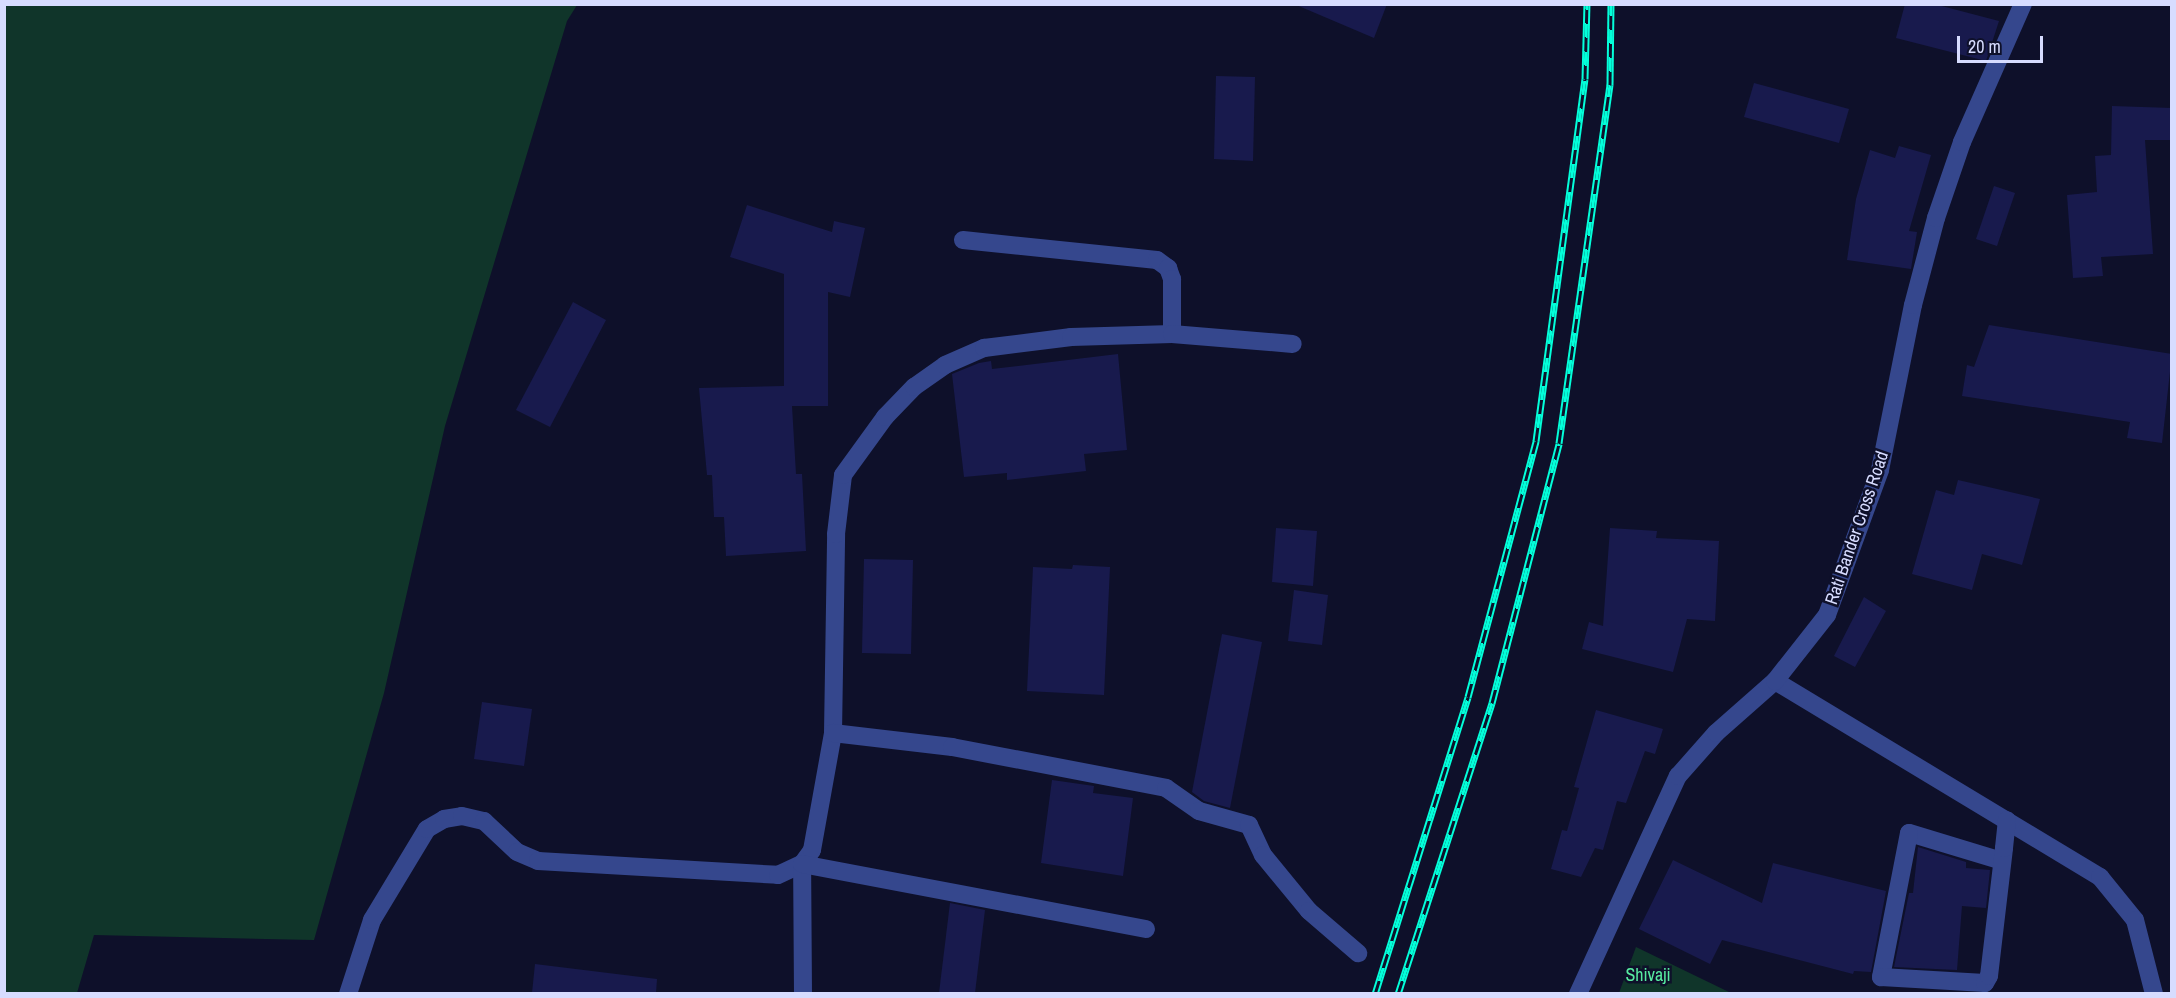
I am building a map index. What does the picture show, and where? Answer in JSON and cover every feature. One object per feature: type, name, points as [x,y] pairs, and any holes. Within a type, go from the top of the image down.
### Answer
[{"type":"street","name":"Rati Bander Cross Road","points":[[1578,993],[1678,776],[1716,733],[1775,681],[1827,615],[1880,470],[1913,305],[1936,218],[1962,142],[2023,4]]},
{"type":"street","points":[[963,240],[1156,260],[1168,268],[1172,279],[1172,334]]},
{"type":"street","points":[[348,993],[372,920],[427,829],[444,819],[462,816],[484,820],[517,852],[538,861],[756,874],[778,874],[802,864],[812,850],[832,733],[836,534],[843,475],[885,417],[914,387],[945,365],[984,348],[1071,337],[1172,334],[1293,344]]},
{"type":"street","points":[[1775,681],[2100,877],[2120,896],[2143,940],[2154,993]]},
{"type":"street","points":[[832,733],[952,747],[1166,788],[1199,811],[1249,825],[1263,855],[1309,911],[1358,953]]},
{"type":"street","points":[[2002,861],[1909,833],[1881,977],[1985,983],[2002,861],[2007,820]]},
{"type":"street","points":[[802,864],[1146,929]]},
{"type":"street","points":[[802,864],[803,993]]},
{"type":"green space","points":[[5,4],[577,5],[567,21],[445,426],[384,693],[314,940],[94,935],[77,993],[5,993]]},
{"type":"green space","name":"Shivaji","points":[[1636,947],[1731,993],[1619,993]]},
{"type":"building","points":[[1294,4],[1387,4],[1374,38]]},
{"type":"building","points":[[1905,4],[1934,4],[1999,21],[1986,61],[1896,38]]},
{"type":"building","points":[[1216,76],[1255,77],[1253,161],[1214,159]]},
{"type":"building","points":[[1754,83],[1849,109],[1839,143],[1744,117]]},
{"type":"building","points":[[2112,106],[2172,108],[2172,140],[2145,140],[2153,254],[2101,257],[2103,276],[2073,278],[2067,195],[2097,192],[2095,156],[2111,155]]},
{"type":"building","points":[[1899,146],[1931,155],[1909,231],[1917,232],[1911,269],[1847,260],[1856,199],[1870,150],[1895,158]]},
{"type":"building","points":[[1994,186],[2015,193],[1997,246],[1976,239]]},
{"type":"building","points":[[747,205],[832,232],[834,221],[865,228],[850,297],[828,292],[828,406],[792,406],[796,474],[802,474],[806,551],[726,556],[724,517],[714,517],[712,475],[707,475],[699,388],[784,386],[784,274],[730,257]]},
{"type":"building","points":[[573,302],[606,320],[550,427],[516,410]]},
{"type":"building","points":[[1989,325],[2172,354],[2162,443],[2127,438],[2130,422],[1962,396],[1967,365],[1974,367]]},
{"type":"building","points":[[1118,354],[1127,450],[1084,454],[1086,471],[1007,480],[1007,473],[964,477],[952,374],[979,363],[991,361],[992,369]]},
{"type":"building","points":[[1958,480],[2040,499],[2022,565],[1982,554],[1972,590],[1912,574],[1936,490],[1954,495]]},
{"type":"building","points":[[1276,528],[1317,531],[1313,586],[1272,582]]},
{"type":"building","points":[[1610,528],[1657,531],[1656,538],[1719,541],[1715,621],[1687,619],[1673,672],[1582,649],[1589,622],[1603,626]]},
{"type":"building","points":[[864,559],[913,560],[911,654],[862,653]]},
{"type":"building","points":[[1073,565],[1110,567],[1104,695],[1027,691],[1033,567],[1072,569]]},
{"type":"building","points":[[1294,590],[1328,595],[1322,645],[1288,641]]},
{"type":"building","points":[[1864,597],[1886,611],[1855,667],[1834,656]]},
{"type":"building","points":[[1222,634],[1262,642],[1230,808],[1204,801],[1192,792]]},
{"type":"building","points":[[482,702],[532,709],[524,766],[474,759]]},
{"type":"building","points":[[1596,710],[1663,729],[1655,754],[1645,751],[1626,803],[1617,801],[1603,850],[1595,848],[1581,877],[1551,869],[1562,830],[1567,831],[1579,788],[1574,787]]},
{"type":"building","points":[[1052,780],[1094,786],[1093,793],[1133,798],[1123,876],[1041,863]]},
{"type":"building","points":[[1918,847],[1966,862],[1966,868],[1990,870],[1986,908],[1962,906],[1957,970],[1894,967],[1909,893],[1913,893]]},
{"type":"building","points":[[1673,860],[1762,903],[1773,863],[1886,891],[1871,972],[1854,971],[1853,974],[1722,940],[1710,964],[1639,929]]},
{"type":"building","points":[[950,903],[985,910],[975,993],[939,993]]},
{"type":"building","points":[[535,964],[657,979],[656,993],[532,993]]},
{"type":"railway","points":[[1375,994],[1468,697],[1536,441],[1585,79],[1587,4]]},
{"type":"railway","points":[[1398,994],[1492,703],[1559,443],[1610,85],[1611,4]]}]
